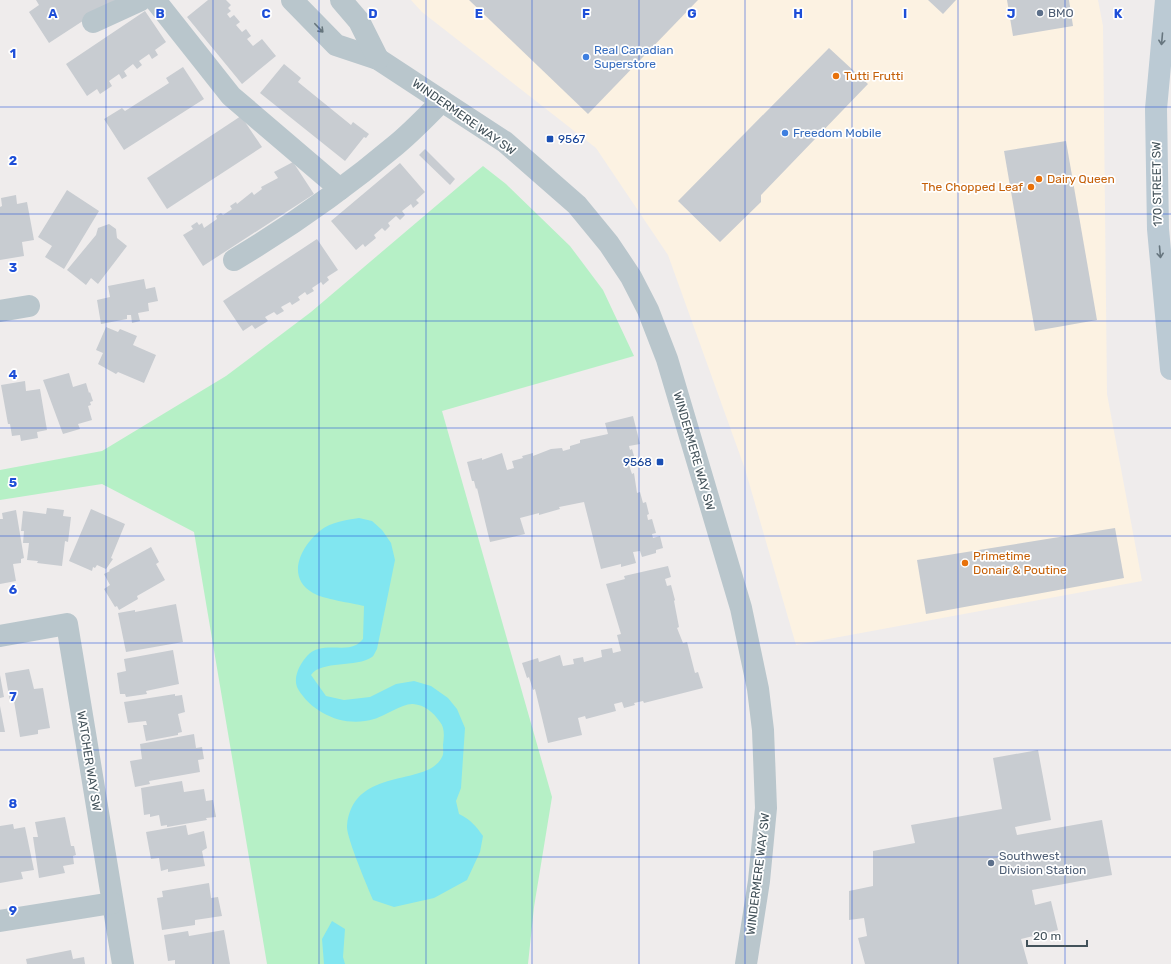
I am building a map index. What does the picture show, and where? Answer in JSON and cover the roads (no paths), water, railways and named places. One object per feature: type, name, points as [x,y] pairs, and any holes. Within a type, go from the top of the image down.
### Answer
[{"type":"main road","name":"170 STREET SW","points":[[1166,0],[1156,109],[1158,229],[1171,369]]},
{"type":"street","points":[[94,22],[141,0]]},
{"type":"street","points":[[155,0],[231,96],[340,189]]},
{"type":"street","name":"WINDERMERE WAY SW","points":[[292,0],[336,46],[378,59],[442,101],[504,142],[577,205],[609,244],[631,276],[648,310],[667,359],[740,608],[758,689],[763,730],[766,808],[759,881],[746,964]]},
{"type":"street","points":[[341,0],[359,21],[378,59]]},
{"type":"street","points":[[234,260],[282,231],[340,189],[397,145],[442,101]]},
{"type":"street","points":[[0,311],[29,306]]},
{"type":"street","name":"WATCHER WAY SW","points":[[0,636],[67,624],[123,964]]},
{"type":"street","points":[[0,921],[112,903]]},
{"type":"water","points":[[359,518],[372,521],[382,530],[391,543],[395,560],[377,649],[373,656],[365,660],[323,667],[316,670],[311,675],[326,696],[344,700],[370,697],[396,684],[414,681],[431,686],[448,698],[457,709],[465,728],[461,788],[456,801],[459,814],[472,823],[483,836],[480,852],[467,880],[434,898],[394,907],[373,900],[353,851],[347,826],[352,807],[362,794],[391,780],[422,772],[434,766],[443,754],[444,733],[442,724],[435,715],[428,710],[413,704],[409,704],[374,719],[352,722],[341,720],[331,717],[312,706],[304,698],[296,685],[296,676],[298,671],[307,656],[312,652],[325,648],[351,647],[357,645],[363,639],[364,606],[330,599],[313,593],[304,586],[300,579],[298,570],[302,553],[307,544],[321,530],[334,523]]},
{"type":"water","points":[[332,921],[345,929],[343,957],[345,964],[324,964],[322,939]]},
{"type":"place","name":"BMO","points":[[1040,13]]},
{"type":"place","name":"Real Canadian Superstore","points":[[586,57]]},
{"type":"place","name":"Tutti Frutti","points":[[836,76]]},
{"type":"place","name":"Freedom Mobile","points":[[785,133]]},
{"type":"place","name":"9567","points":[[550,139]]},
{"type":"place","name":"Dairy Queen","points":[[1039,179]]},
{"type":"place","name":"The Chopped Leaf","points":[[1031,187]]},
{"type":"place","name":"9568","points":[[660,462]]},
{"type":"place","name":"Primetime Donair & Poutine","points":[[965,563]]},
{"type":"place","name":"Southwest Division Station","points":[[991,863]]}]
